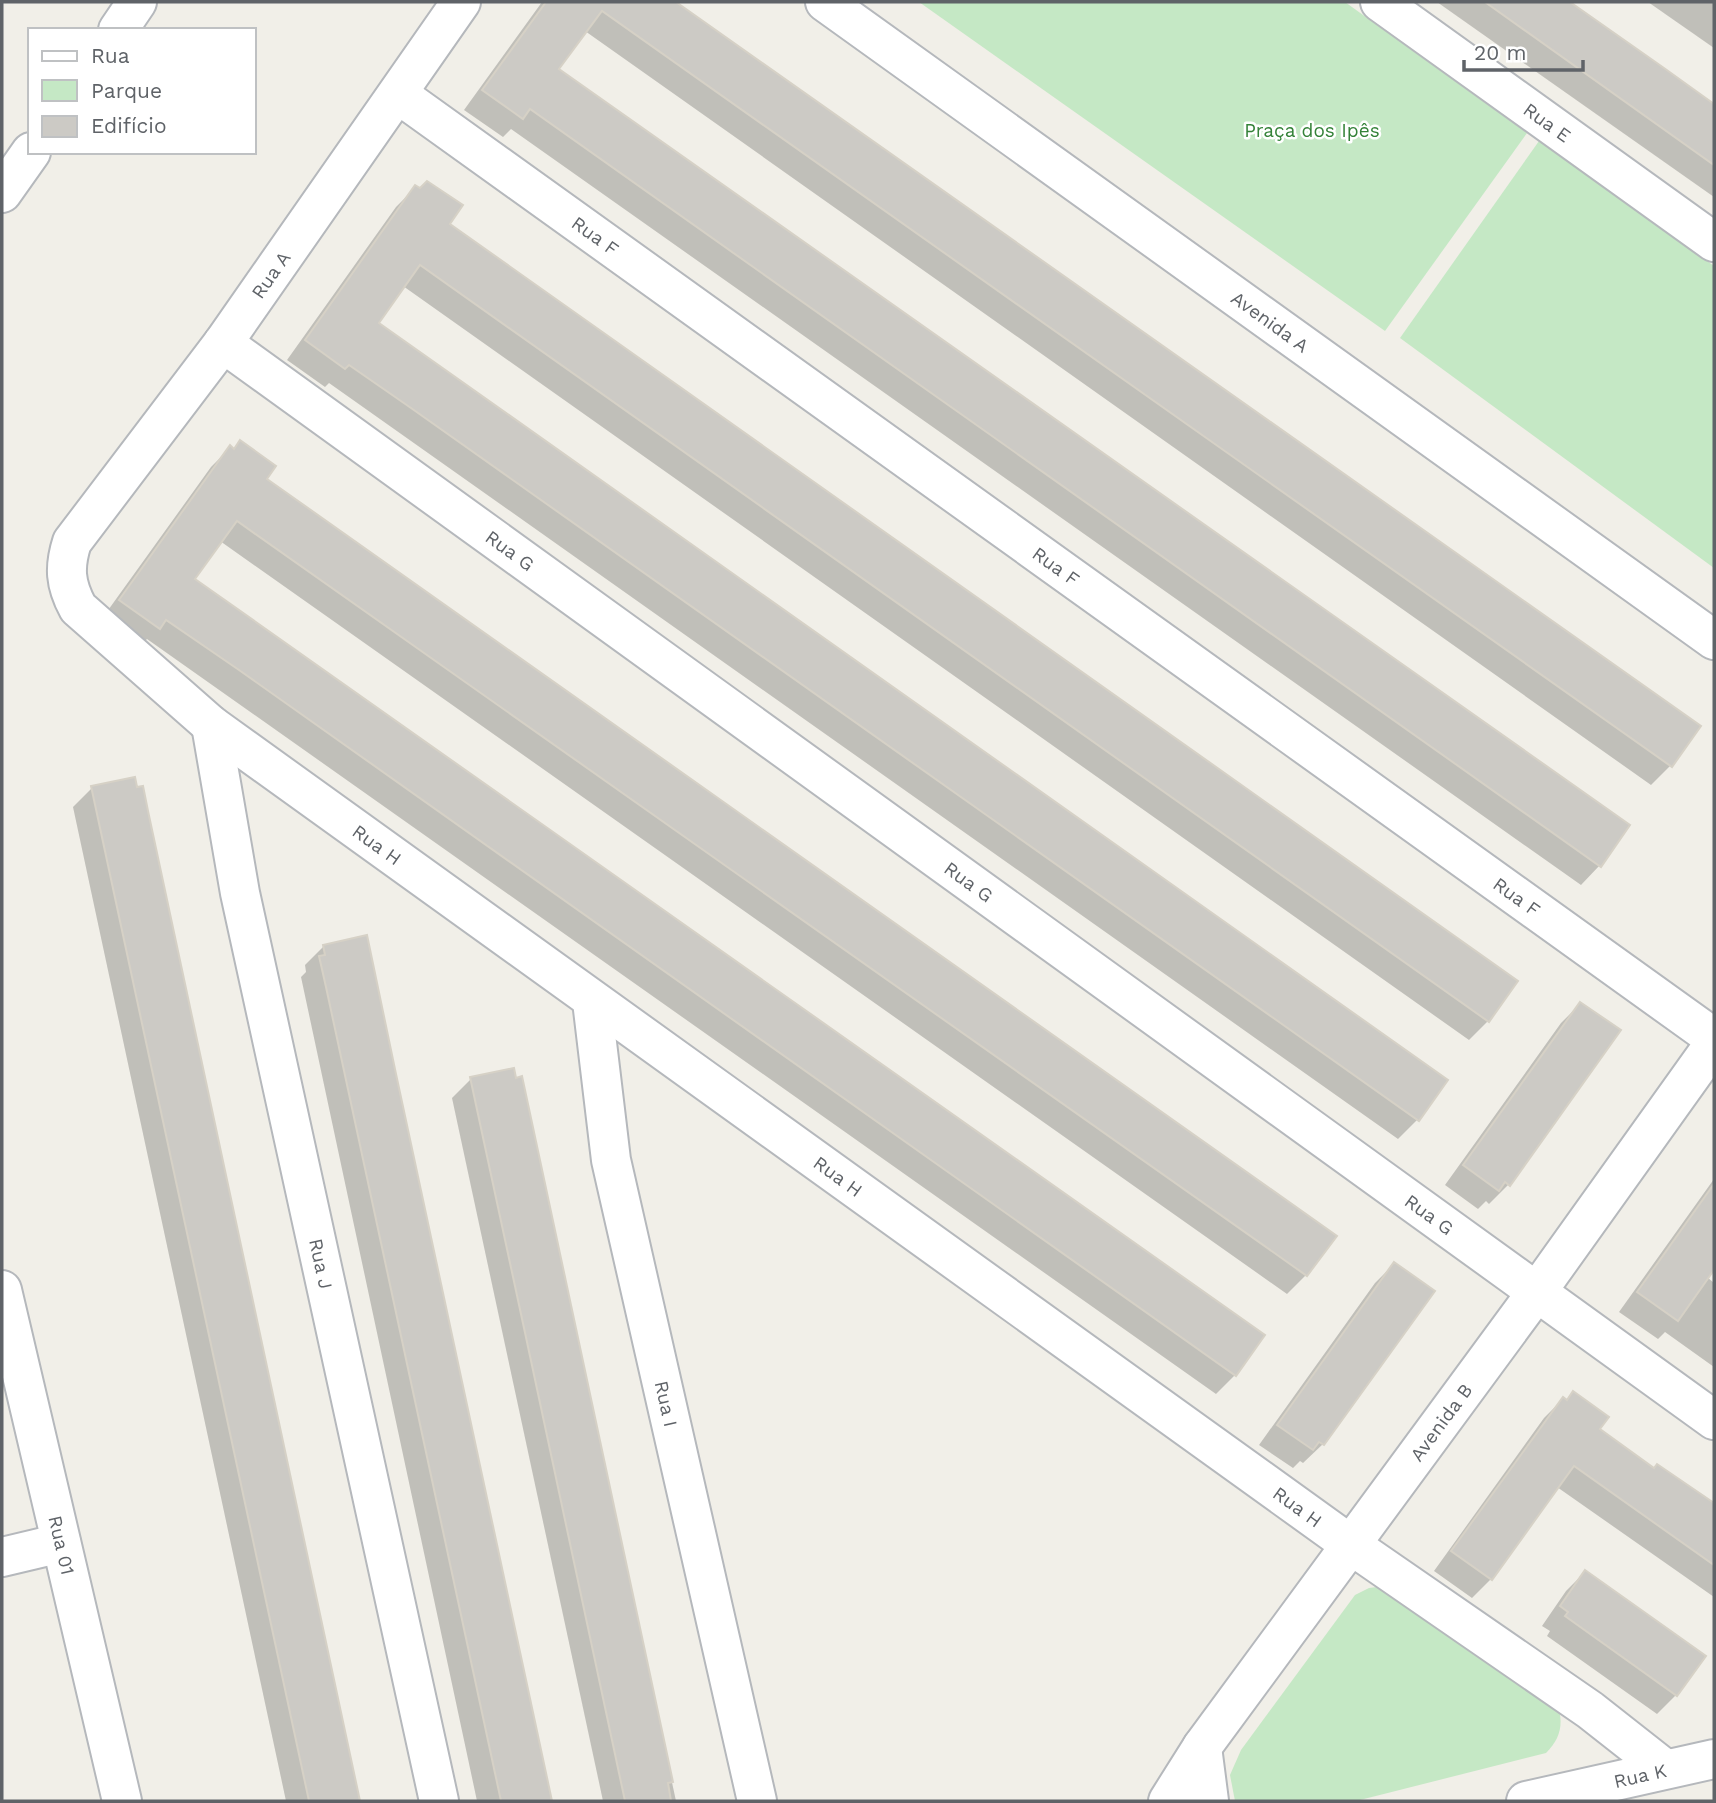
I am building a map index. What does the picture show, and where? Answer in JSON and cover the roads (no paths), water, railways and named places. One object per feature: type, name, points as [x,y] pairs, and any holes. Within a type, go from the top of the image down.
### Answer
[{"type":"street","points":[[119,28],[137,2]]},
{"type":"street","name":"Rua A","points":[[72,542],[223,343],[461,2]]},
{"type":"street","name":"Avenida A","points":[[825,2],[1714,640]]},
{"type":"street","name":"Rua E","points":[[1380,2],[1714,242]]},
{"type":"street","name":"Rua F","points":[[398,94],[1714,1038]]},
{"type":"street","points":[[2,193],[30,154]]},
{"type":"street","name":"Rua G","points":[[223,343],[1714,1420]]},
{"type":"street","name":"Rua H","points":[[72,542],[65,566],[68,589],[78,608],[211,725],[1351,1545],[1590,1710],[1665,1769]]},
{"type":"street","name":"Rua J","points":[[211,725],[240,893],[439,1801]]},
{"type":"street","name":"Rua I","points":[[592,1001],[611,1160],[757,1801]]},
{"type":"street","name":"Avenida B","points":[[1168,1801],[1202,1747],[1536,1293],[1714,1044]]},
{"type":"street","name":"Rua 01","points":[[2,1290],[122,1801]]},
{"type":"street","points":[[2,1557],[61,1544]]},
{"type":"street","points":[[1202,1747],[1209,1801]]},
{"type":"street","name":"Rua K","points":[[1526,1801],[1714,1759]]},
{"type":"park label","name":"Praça dos Ipês","points":[[1312,130]]}]
